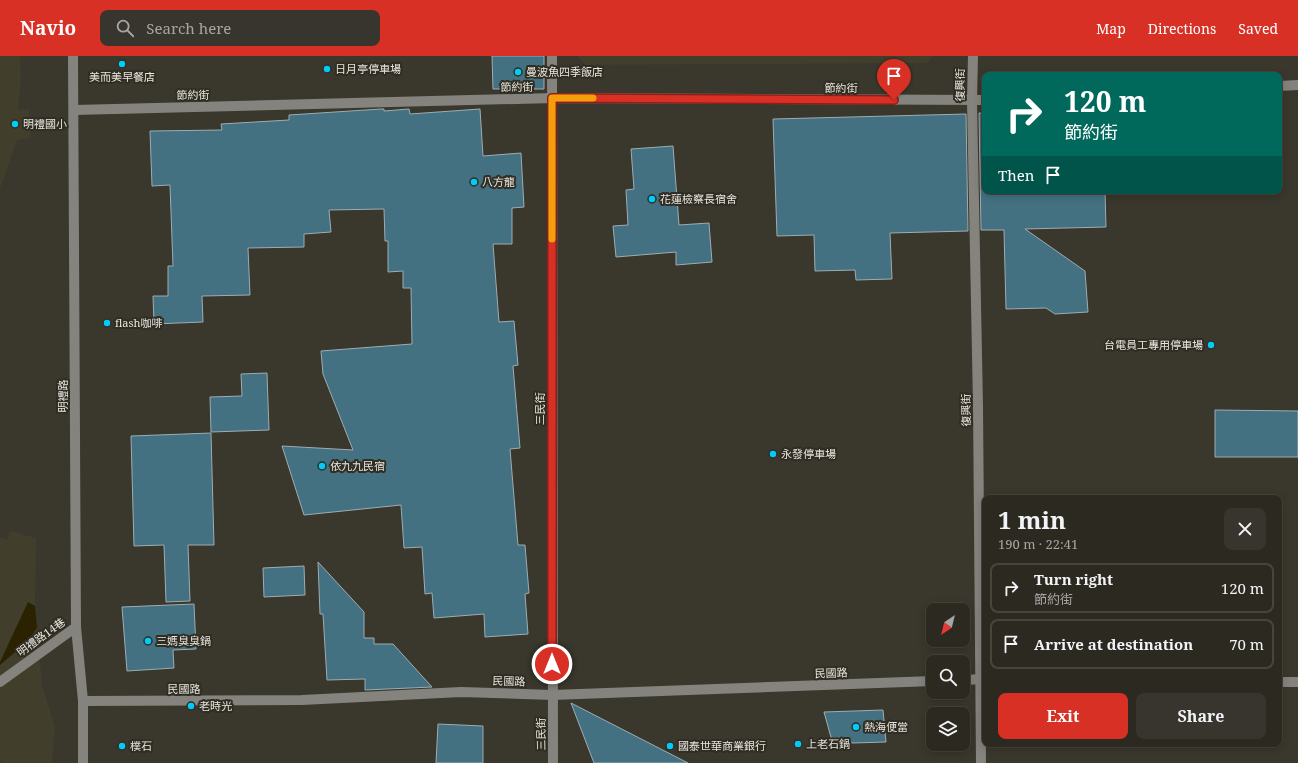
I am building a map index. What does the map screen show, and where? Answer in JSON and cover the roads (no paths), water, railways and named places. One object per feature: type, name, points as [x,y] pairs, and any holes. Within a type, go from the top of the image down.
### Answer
[{"type":"street","name":"明禮路","points":[[73,56],[76,627],[83,701],[83,763]]},
{"type":"street","name":"三民街","points":[[552,56],[552,695],[554,763]]},
{"type":"street","name":"復興街","points":[[973,56],[972,101],[982,679],[981,763]]},
{"type":"street","points":[[1282,86],[1298,85]]},
{"type":"street","name":"節約街","points":[[74,110],[552,98],[982,100]]},
{"type":"street","name":"明禮路14巷","points":[[0,682],[76,627]]},
{"type":"street","points":[[970,680],[982,679]]},
{"type":"street","name":"民國路","points":[[83,701],[302,700],[461,692],[552,695],[926,681]]},
{"type":"street","points":[[1282,682],[1298,682]]},
{"type":"place","name":"美而美早餐店","points":[[122,64]]},
{"type":"place","name":"日月亭停車場","points":[[327,69]]},
{"type":"place","name":"曼波魚四季飯店","points":[[518,72]]},
{"type":"place","name":"明禮國小","points":[[15,124]]},
{"type":"place","name":"八方龍","points":[[474,182]]},
{"type":"place","name":"花蓮檢察長宿舍","points":[[652,199]]},
{"type":"place","name":"flash咖啡","points":[[107,323]]},
{"type":"place","name":"台電員工專用停車場","points":[[1211,345]]},
{"type":"place","name":"永發停車場","points":[[773,454]]},
{"type":"place","name":"依九九民宿","points":[[322,466]]},
{"type":"place","name":"三媽臭臭鍋","points":[[148,641]]},
{"type":"place","name":"老時光","points":[[191,706]]},
{"type":"place","name":"熱海便當","points":[[856,727]]},
{"type":"place","name":"上老石鍋","points":[[798,744]]},
{"type":"place","name":"樸石","points":[[122,746]]},
{"type":"place","name":"國泰世華商業銀行","points":[[670,746]]}]
